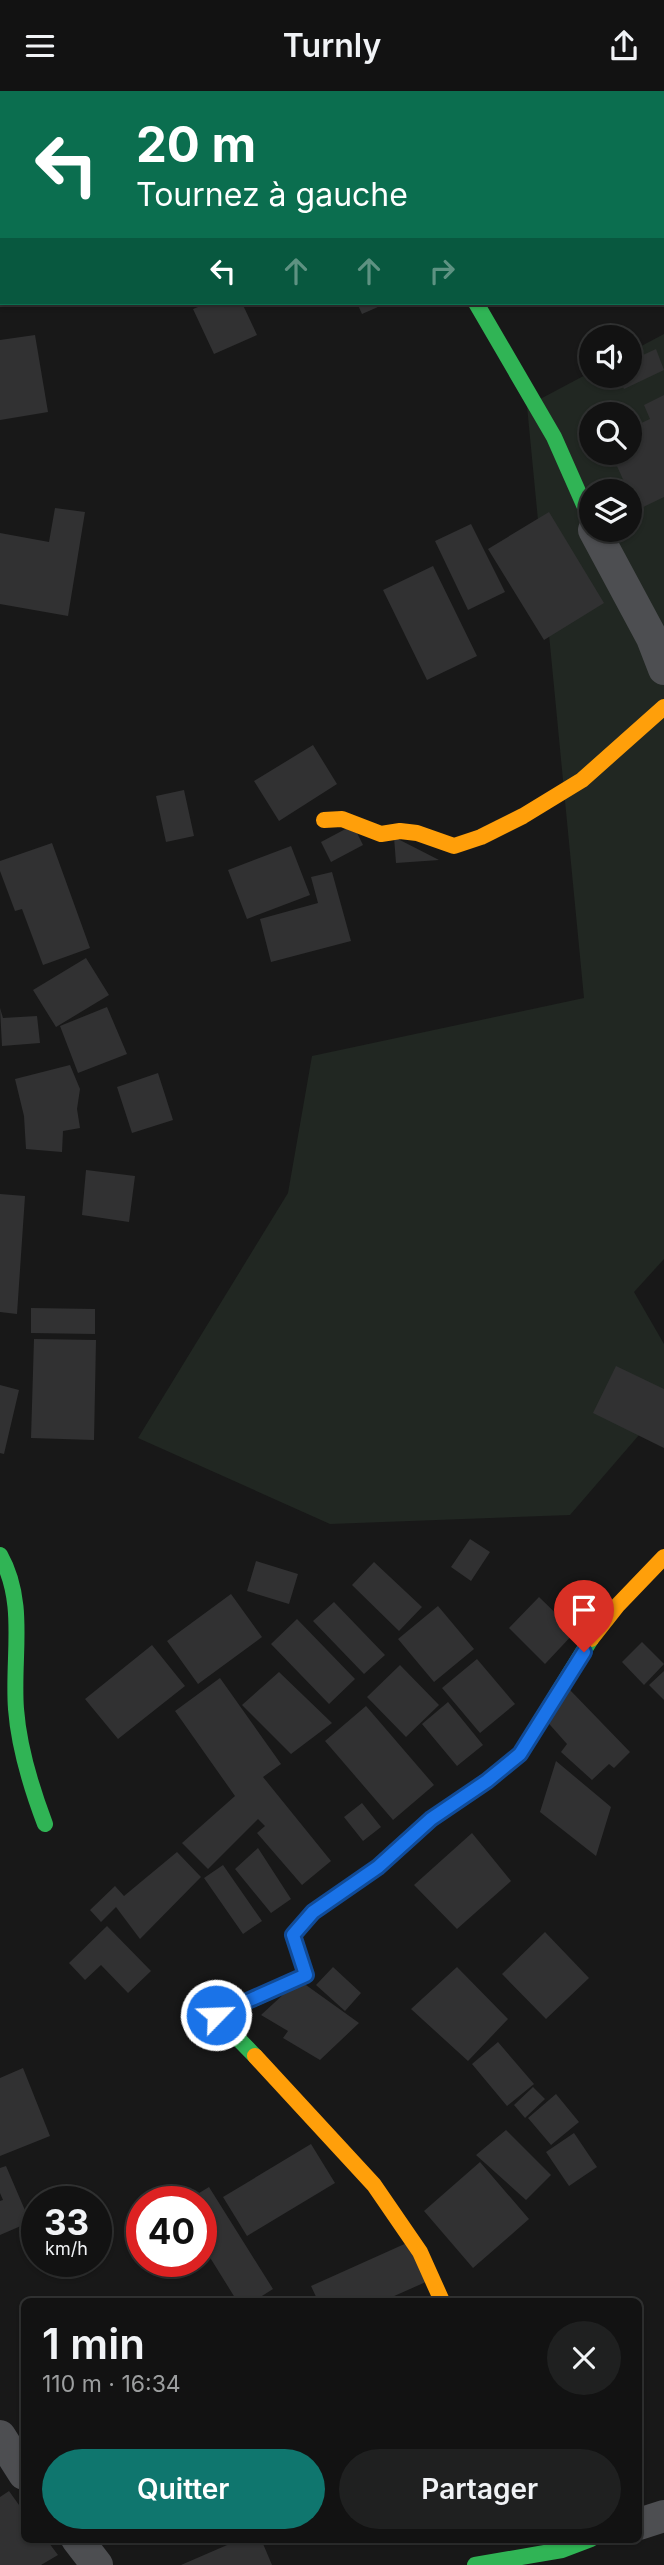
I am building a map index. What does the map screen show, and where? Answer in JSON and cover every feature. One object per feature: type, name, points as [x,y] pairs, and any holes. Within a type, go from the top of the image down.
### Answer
[{"type":"street","points":[[477,305],[555,437],[579,493]]},
{"type":"street","points":[[600,542],[652,638],[664,669]]},
{"type":"street","points":[[324,820],[342,819],[381,834],[400,831],[417,833],[454,846],[481,837],[523,816],[582,780],[664,707]]},
{"type":"street","points":[[0,1555],[16,1594],[16,1707],[20,1741],[44,1824]]},
{"type":"street","points":[[441,2298],[420,2252],[373,2185],[216,2015],[306,1975],[293,1935],[313,1912],[378,1867],[431,1819],[487,1781],[520,1754],[592,1637],[617,1606],[664,1557]]},
{"type":"street","points":[[0,2436],[21,2469]]},
{"type":"street","points":[[642,2522],[664,2516]]},
{"type":"street","points":[[80,2543],[97,2565]]},
{"type":"street","points":[[482,2556],[563,2558],[585,2543]]},
{"type":"shaded area","points":[[664,334],[664,1259],[634,1292],[664,1344],[664,1406],[570,1515],[330,1524],[138,1438],[288,1193],[312,1056],[584,998],[527,406],[579,378],[579,388],[642,388],[642,346]]},
{"type":"building","points":[[203,305],[243,305],[257,335],[214,354],[193,309]]},
{"type":"building","points":[[358,305],[382,305],[362,314]]},
{"type":"building","points":[[35,335],[48,412],[0,420],[0,340]]},
{"type":"building","points":[[656,349],[664,370],[642,380],[642,355]]},
{"type":"building","points":[[664,395],[664,497],[642,508],[642,479],[623,479],[616,465],[642,465],[642,423],[650,419],[644,405]]},
{"type":"building","points":[[55,508],[85,512],[68,616],[0,604],[0,533],[49,542]]},
{"type":"building","points":[[549,512],[604,603],[544,640],[488,549]]},
{"type":"building","points":[[471,524],[505,592],[468,610],[435,541]]},
{"type":"building","points":[[433,566],[477,656],[427,680],[383,590]]},
{"type":"building","points":[[313,745],[337,784],[279,821],[254,781]]},
{"type":"building","points":[[184,790],[194,836],[166,842],[156,796]]},
{"type":"building","points":[[353,825],[363,845],[331,862],[321,842]]},
{"type":"building","points":[[394,837],[439,860],[396,863]]},
{"type":"building","points":[[52,843],[90,948],[43,965],[22,909],[15,911],[0,871],[0,861]]},
{"type":"building","points":[[291,846],[310,895],[247,919],[228,870]]},
{"type":"building","points":[[332,872],[351,941],[271,962],[260,919],[318,903],[311,877]]},
{"type":"building","points":[[86,958],[109,995],[56,1027],[33,990]]},
{"type":"building","points":[[107,1007],[127,1054],[78,1073],[60,1026]]},
{"type":"building","points":[[0,1008],[3,1018],[37,1016],[40,1043],[2,1046]]},
{"type":"building","points":[[70,1065],[80,1089],[77,1109],[80,1128],[63,1131],[62,1152],[26,1149],[24,1116],[15,1079]]},
{"type":"building","points":[[158,1073],[173,1120],[132,1133],[117,1087]]},
{"type":"building","points":[[86,1170],[135,1176],[129,1222],[82,1215]]},
{"type":"building","points":[[0,1194],[25,1196],[17,1314],[0,1312]]},
{"type":"building","points":[[31,1308],[95,1309],[95,1334],[31,1333]]},
{"type":"building","points":[[34,1339],[96,1340],[94,1440],[31,1438]]},
{"type":"building","points":[[616,1366],[664,1389],[664,1448],[593,1413]]},
{"type":"building","points":[[0,1385],[19,1390],[4,1454],[0,1453]]},
{"type":"building","points":[[470,1539],[490,1552],[471,1581],[451,1567]]},
{"type":"building","points":[[256,1561],[298,1574],[289,1604],[247,1591]]},
{"type":"building","points":[[374,1562],[422,1607],[399,1631],[352,1585]]},
{"type":"building","points":[[231,1594],[262,1637],[198,1684],[167,1641]]},
{"type":"building","points":[[539,1597],[575,1632],[545,1664],[509,1628]]},
{"type":"building","points":[[334,1602],[385,1655],[364,1674],[313,1621]]},
{"type":"building","points":[[438,1606],[474,1649],[434,1682],[398,1639]]},
{"type":"building","points":[[297,1619],[355,1679],[329,1704],[271,1644]]},
{"type":"building","points":[[642,1642],[664,1664],[644,1685],[622,1662]]},
{"type":"building","points":[[152,1645],[185,1686],[118,1739],[85,1699]]},
{"type":"building","points":[[477,1659],[515,1704],[480,1733],[442,1688]]},
{"type":"building","points":[[400,1665],[439,1705],[406,1737],[367,1697]]},
{"type":"building","points":[[664,1671],[664,1700],[649,1685]]},
{"type":"building","points":[[279,1672],[332,1723],[291,1754],[242,1705]]},
{"type":"building","points":[[220,1678],[281,1764],[263,1777],[331,1861],[302,1885],[257,1833],[265,1826],[258,1819],[208,1869],[182,1843],[235,1796],[175,1711]]},
{"type":"building","points":[[570,1690],[630,1752],[614,1768],[609,1764],[592,1780],[561,1752],[567,1744],[543,1717]]},
{"type":"building","points":[[448,1702],[483,1745],[457,1766],[422,1724]]},
{"type":"building","points":[[366,1706],[434,1785],[393,1820],[325,1741]]},
{"type":"building","points":[[556,1761],[611,1807],[596,1856],[540,1812]]},
{"type":"building","points":[[362,1803],[381,1827],[363,1841],[344,1817]]},
{"type":"building","points":[[472,1833],[511,1881],[457,1929],[414,1885]]},
{"type":"building","points":[[258,1848],[291,1899],[271,1913],[235,1869]]},
{"type":"building","points":[[177,1852],[201,1877],[140,1939],[116,1907],[101,1922],[90,1910],[115,1886],[124,1896]]},
{"type":"building","points":[[223,1865],[262,1921],[243,1934],[204,1878]]},
{"type":"building","points":[[107,1926],[151,1971],[128,1993],[101,1965],[85,1980],[69,1963]]},
{"type":"building","points":[[545,1932],[589,1978],[546,2019],[502,1974]]},
{"type":"building","points":[[333,1967],[361,1993],[345,2011],[316,1985]]},
{"type":"building","points":[[457,1967],[508,2019],[468,2061],[411,2009]]},
{"type":"building","points":[[299,1980],[359,2023],[320,2060],[283,2038],[288,2031],[261,2015]]},
{"type":"building","points":[[498,2042],[534,2084],[507,2106],[472,2064]]},
{"type":"building","points":[[23,2068],[50,2136],[0,2156],[0,2078]]},
{"type":"building","points":[[533,2087],[545,2099],[525,2118],[514,2105]]},
{"type":"building","points":[[556,2094],[579,2122],[551,2145],[528,2118]]},
{"type":"building","points":[[506,2130],[551,2175],[526,2200],[476,2155]]},
{"type":"building","points":[[574,2133],[597,2167],[569,2186],[546,2152]]},
{"type":"building","points":[[311,2144],[335,2183],[247,2236],[223,2197]]},
{"type":"building","points":[[480,2162],[529,2219],[473,2268],[424,2211]]},
{"type":"building","points":[[6,2166],[21,2201],[21,2226],[0,2235],[0,2201],[3,2200],[0,2193],[0,2168]]},
{"type":"building","points":[[217,2200],[273,2289],[259,2298],[235,2298],[217,2269]]},
{"type":"building","points":[[409,2242],[428,2281],[390,2298],[317,2298],[311,2286]]},
{"type":"building","points":[[9,2491],[21,2508],[21,2543],[49,2543],[58,2555],[41,2565],[0,2565],[0,2497]]},
{"type":"building","points":[[232,2543],[263,2543],[272,2565],[181,2565]]},
{"type":"traffic: fast","points":[[477,305],[554,437],[579,494]]},
{"type":"traffic: fast","points":[[0,1555],[8,1573],[16,1611],[15,1689],[20,1739],[30,1782],[45,1824]]},
{"type":"traffic: fast","points":[[255,2056],[216,2016],[306,1975],[293,1936],[313,1912],[378,1867],[431,1819],[487,1781],[520,1754],[591,1639]]},
{"type":"traffic: fast","points":[[475,2565],[562,2550],[580,2543]]},
{"type":"traffic: slow","points":[[324,820],[342,819],[381,834],[400,831],[417,833],[454,846],[481,837],[523,816],[582,780],[664,707]]},
{"type":"traffic: slow","points":[[591,1639],[617,1606],[664,1557]]},
{"type":"traffic: slow","points":[[255,2056],[374,2185],[420,2252],[441,2298]]},
{"type":"route","points":[[216,2015],[306,1975],[293,1935],[313,1912],[378,1867],[431,1819],[487,1781],[520,1754],[584,1652]]}]
